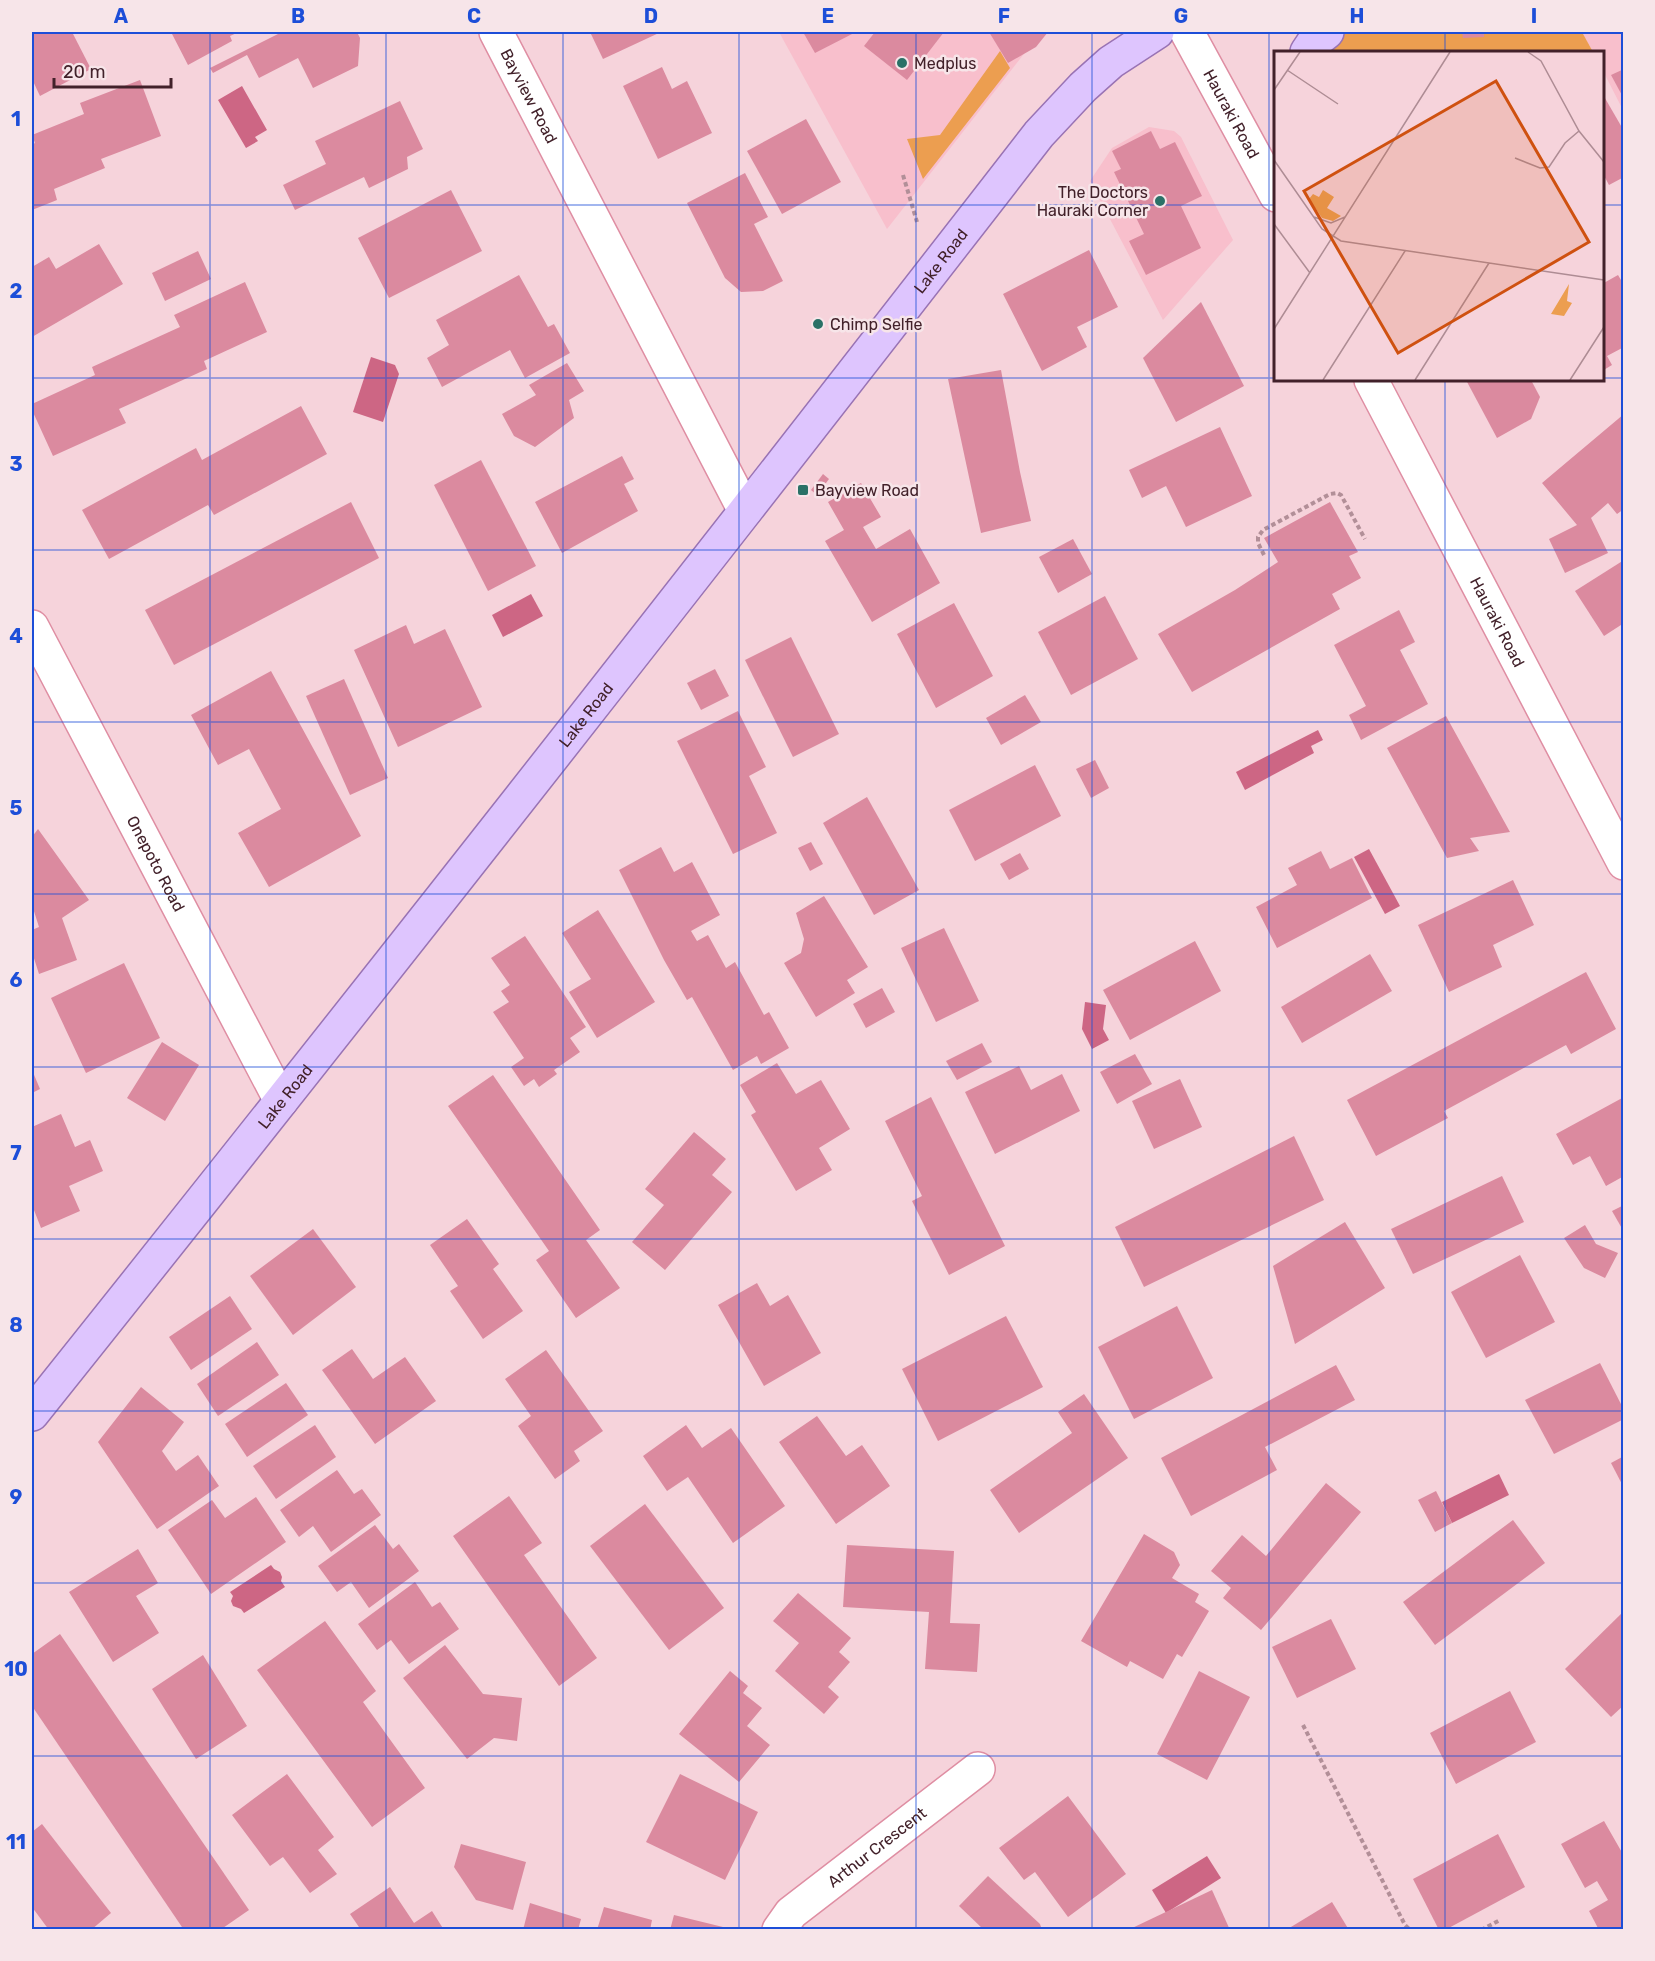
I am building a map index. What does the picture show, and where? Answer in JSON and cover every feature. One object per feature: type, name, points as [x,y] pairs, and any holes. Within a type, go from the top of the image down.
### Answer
[{"type":"main road","name":"Lake Road","points":[[32,1414],[281,1101],[1039,134],[1083,87],[1111,62],[1157,32]]},
{"type":"main road","points":[[1308,51],[1313,43],[1327,32]]},
{"type":"street","name":"Bayview Road","points":[[496,32],[745,511]]},
{"type":"street","name":"Hauraki Road","points":[[1186,32],[1274,193]]},
{"type":"street","name":"Hauraki Road","points":[[1372,381],[1623,863]]},
{"type":"street","name":"Onepoto Road","points":[[32,627],[281,1101]]},
{"type":"street","name":"Arthur Crescent","points":[[779,1929],[791,1913],[978,1769]]},
{"type":"path","points":[[903,175],[916,222]]},
{"type":"path","points":[[1264,555],[1258,543],[1258,537],[1263,530],[1330,494],[1341,495],[1365,539]]},
{"type":"path","points":[[1303,1725],[1405,1925],[1410,1929]]},
{"type":"path","points":[[1481,1929],[1500,1920]]},
{"type":"shaded area","points":[[779,32],[1041,32],[887,229]]},
{"type":"shaded area","points":[[1346,32],[1582,32],[1592,51],[1325,51],[1331,42]]},
{"type":"shaded area","points":[[1582,32],[1623,32],[1623,110],[1604,73],[1604,51],[1592,51]]},
{"type":"shaded area","points":[[1000,51],[1010,68],[923,179],[907,139],[940,135]]},
{"type":"shaded area","points":[[242,86],[267,130],[255,137],[258,141],[246,148],[218,100]]},
{"type":"shaded area","points":[[1149,127],[1174,131],[1181,137],[1233,240],[1163,320],[1090,181],[1112,148]]},
{"type":"shaded area","points":[[371,357],[395,365],[399,374],[383,422],[353,412]]},
{"type":"shaded area","points":[[531,594],[543,616],[503,637],[492,615]]},
{"type":"shaded area","points":[[1318,730],[1323,740],[1311,746],[1314,753],[1245,790],[1236,772]]},
{"type":"shaded area","points":[[1369,849],[1400,906],[1385,914],[1354,857]]},
{"type":"shaded area","points":[[1085,1002],[1106,1005],[1103,1029],[1109,1040],[1092,1049],[1082,1029]]},
{"type":"shaded area","points":[[1499,1474],[1509,1495],[1452,1523],[1442,1502]]},
{"type":"shaded area","points":[[271,1565],[280,1572],[281,1581],[285,1587],[244,1613],[233,1606],[231,1601],[233,1596],[230,1592]]},
{"type":"shaded area","points":[[1207,1856],[1221,1878],[1166,1913],[1152,1890]]},
{"type":"building","points":[[32,32],[72,32],[91,69],[40,96],[32,79]]},
{"type":"building","points":[[171,32],[239,32],[230,36],[232,41],[188,65]]},
{"type":"building","points":[[282,32],[357,32],[360,38],[358,66],[313,88],[298,58],[259,78],[247,55],[213,73],[210,68]]},
{"type":"building","points":[[590,32],[661,32],[603,59]]},
{"type":"building","points":[[803,32],[856,32],[815,53]]},
{"type":"building","name":"Medplus","points":[[875,32],[944,32],[907,80],[864,46]]},
{"type":"building","name":"Medplus","points":[[989,32],[1048,32],[1036,47],[1008,63]]},
{"type":"building","points":[[1462,32],[1484,32],[1484,37],[1463,38]]},
{"type":"building","points":[[662,67],[672,89],[687,81],[712,133],[658,159],[623,86]]},
{"type":"building","points":[[1624,69],[1624,99],[1611,75]]},
{"type":"building","points":[[140,80],[161,136],[101,159],[105,168],[54,189],[57,200],[32,210],[32,145],[35,143],[32,135],[84,114],[80,103]]},
{"type":"building","points":[[1604,96],[1624,131],[1624,177],[1609,185],[1604,176]]},
{"type":"building","points":[[400,101],[423,149],[407,157],[408,169],[369,188],[364,177],[295,210],[283,185],[326,164],[315,141]]},
{"type":"building","points":[[806,119],[841,182],[782,214],[747,151]]},
{"type":"building","name":"The Doctors Hauraki Corner","points":[[1151,131],[1160,149],[1175,142],[1202,196],[1181,206],[1201,248],[1146,275],[1129,241],[1144,234],[1114,172],[1121,169],[1112,151]]},
{"type":"building","points":[[745,173],[768,217],[754,224],[783,281],[763,291],[741,292],[725,278],[687,203]]},
{"type":"building","points":[[451,190],[482,251],[389,298],[358,238]]},
{"type":"building","points":[[99,244],[123,284],[32,337],[32,267],[49,257],[56,269]]},
{"type":"building","points":[[1089,250],[1118,307],[1077,327],[1087,347],[1042,371],[1003,294]]},
{"type":"building","points":[[198,251],[211,279],[165,301],[152,273]]},
{"type":"building","points":[[519,275],[548,327],[554,324],[570,353],[525,378],[510,350],[442,387],[427,358],[449,345],[436,320]]},
{"type":"building","points":[[1618,275],[1624,285],[1624,347],[1607,356],[1612,365],[1604,370],[1604,283]]},
{"type":"building","points":[[245,282],[267,332],[204,361],[207,369],[119,409],[126,423],[53,456],[32,410],[32,404],[95,375],[92,367],[180,327],[174,315]]},
{"type":"building","points":[[1201,302],[1244,386],[1176,422],[1143,358]]},
{"type":"building","points":[[567,363],[584,391],[569,400],[574,418],[535,447],[514,436],[502,414],[536,395],[529,385]]},
{"type":"building","points":[[1001,370],[1031,521],[981,533],[948,379]]},
{"type":"building","points":[[1467,381],[1532,381],[1540,397],[1531,419],[1497,438]]},
{"type":"building","points":[[301,406],[327,454],[214,515],[208,505],[109,559],[82,510],[196,448],[202,460]]},
{"type":"building","points":[[1624,414],[1624,509],[1617,514],[1608,503],[1591,518],[1608,553],[1565,573],[1549,539],[1577,525],[1542,483]]},
{"type":"building","points":[[1220,427],[1252,496],[1186,527],[1166,486],[1142,498],[1129,470]]},
{"type":"building","points":[[622,456],[634,479],[624,484],[638,511],[562,553],[535,502]]},
{"type":"building","points":[[481,460],[536,566],[488,591],[434,485]]},
{"type":"building","points":[[823,474],[829,479],[817,495],[811,490]]},
{"type":"building","points":[[861,483],[881,517],[863,527],[876,549],[910,529],[940,583],[872,622],[825,541],[844,530],[828,502]]},
{"type":"building","points":[[351,502],[379,558],[174,665],[145,610]]},
{"type":"building","points":[[1330,502],[1358,552],[1349,556],[1361,578],[1332,594],[1340,609],[1192,692],[1158,634],[1235,590],[1278,562],[1264,538]]},
{"type":"building","points":[[1073,539],[1092,574],[1058,593],[1039,557]]},
{"type":"building","points":[[1624,560],[1624,623],[1604,636],[1575,591]]},
{"type":"building","points":[[1105,596],[1138,659],[1071,695],[1038,632]]},
{"type":"building","points":[[954,603],[993,676],[936,708],[897,634]]},
{"type":"building","points":[[1399,610],[1415,642],[1400,650],[1428,704],[1361,740],[1349,715],[1366,706],[1334,645]]},
{"type":"building","points":[[406,625],[414,644],[445,629],[482,707],[398,747],[354,650]]},
{"type":"building","points":[[791,637],[839,734],[793,757],[745,660]]},
{"type":"building","points":[[715,669],[729,696],[701,710],[687,683]]},
{"type":"building","points":[[271,671],[361,836],[269,887],[238,833],[281,809],[249,749],[218,765],[191,715]]},
{"type":"building","points":[[344,679],[388,778],[350,795],[306,696]]},
{"type":"building","points":[[1025,695],[1041,722],[1001,745],[986,718]]},
{"type":"building","points":[[738,711],[766,767],[749,776],[777,833],[733,854],[677,741]]},
{"type":"building","points":[[1446,716],[1510,832],[1470,838],[1479,851],[1447,858],[1387,748]]},
{"type":"building","points":[[1095,760],[1109,788],[1091,798],[1076,769]]},
{"type":"building","points":[[1035,765],[1061,816],[975,861],[949,810]]},
{"type":"building","points":[[867,797],[919,890],[874,915],[823,823]]},
{"type":"building","points":[[38,829],[89,900],[62,918],[77,960],[39,974],[32,952],[32,930],[39,927],[32,905],[32,837]]},
{"type":"building","points":[[811,842],[823,864],[810,871],[798,848]]},
{"type":"building","points":[[661,847],[674,872],[692,862],[720,915],[691,931],[697,941],[708,935],[726,968],[735,962],[764,1015],[769,1012],[789,1048],[761,1064],[757,1056],[733,1070],[692,997],[687,1000],[664,960],[619,870]]},
{"type":"building","points":[[1321,851],[1330,869],[1352,858],[1372,898],[1277,948],[1256,907],[1297,885],[1288,868]]},
{"type":"building","points":[[1020,853],[1029,869],[1009,880],[1000,864]]},
{"type":"building","points":[[1513,880],[1534,925],[1493,945],[1502,967],[1449,992],[1418,925]]},
{"type":"building","points":[[824,896],[868,967],[847,980],[855,993],[816,1017],[784,963],[801,953],[804,939],[796,913]]},
{"type":"building","points":[[598,910],[655,1002],[597,1038],[569,992],[591,979],[562,933]]},
{"type":"building","points":[[944,928],[979,1001],[936,1022],[901,948]]},
{"type":"building","points":[[525,936],[586,1027],[570,1038],[580,1052],[554,1070],[557,1074],[539,1087],[534,1079],[524,1086],[511,1067],[524,1058],[493,1012],[509,1002],[501,991],[510,985],[491,958]]},
{"type":"building","points":[[1195,941],[1221,991],[1130,1040],[1103,990]]},
{"type":"building","points":[[1370,954],[1392,991],[1302,1043],[1281,1007]]},
{"type":"building","points":[[124,963],[160,1038],[86,1073],[51,998]]},
{"type":"building","points":[[1586,972],[1616,1029],[1571,1054],[1566,1045],[1444,1111],[1448,1118],[1376,1156],[1347,1100]]},
{"type":"building","points":[[882,988],[895,1012],[866,1028],[853,1004]]},
{"type":"building","points":[[162,1042],[199,1065],[165,1121],[127,1098]]},
{"type":"building","points":[[982,1043],[992,1062],[957,1080],[946,1061]]},
{"type":"building","points":[[1135,1054],[1152,1084],[1117,1104],[1100,1072]]},
{"type":"building","points":[[777,1063],[796,1094],[821,1080],[850,1129],[819,1148],[832,1170],[796,1191],[751,1115],[756,1112],[740,1085]]},
{"type":"building","points":[[1019,1066],[1031,1090],[1062,1074],[1080,1111],[995,1154],[965,1092]]},
{"type":"building","points":[[32,1070],[40,1089],[32,1093]]},
{"type":"building","points":[[493,1075],[600,1230],[586,1240],[620,1288],[576,1318],[536,1260],[549,1251],[448,1106]]},
{"type":"building","points":[[1180,1079],[1202,1127],[1154,1149],[1132,1101]]},
{"type":"building","points":[[931,1097],[1005,1246],[949,1275],[912,1201],[922,1196],[885,1121]]},
{"type":"building","points":[[1624,1097],[1624,1176],[1606,1186],[1590,1156],[1573,1165],[1556,1134]]},
{"type":"building","points":[[61,1114],[75,1147],[90,1140],[103,1171],[69,1186],[80,1211],[41,1228],[32,1205],[32,1127]]},
{"type":"building","points":[[694,1132],[726,1159],[712,1175],[732,1192],[665,1270],[632,1242],[664,1205],[645,1189]]},
{"type":"building","points":[[1294,1136],[1324,1200],[1144,1287],[1115,1227]]},
{"type":"building","points":[[1502,1176],[1524,1222],[1413,1274],[1391,1229]]},
{"type":"building","points":[[1624,1205],[1624,1232],[1612,1211]]},
{"type":"building","points":[[467,1219],[499,1264],[493,1269],[523,1311],[483,1339],[450,1291],[458,1286],[430,1245]]},
{"type":"building","points":[[1345,1222],[1385,1288],[1295,1344],[1273,1266]]},
{"type":"building","points":[[1585,1225],[1596,1244],[1618,1253],[1605,1278],[1584,1268],[1564,1238]]},
{"type":"building","points":[[313,1229],[356,1287],[293,1335],[250,1276]]},
{"type":"building","points":[[1520,1255],[1555,1322],[1486,1358],[1451,1292]]},
{"type":"building","points":[[757,1283],[770,1306],[788,1295],[821,1353],[764,1386],[718,1305]]},
{"type":"building","points":[[230,1296],[252,1329],[191,1370],[169,1337]]},
{"type":"building","points":[[1177,1306],[1213,1378],[1134,1419],[1098,1347]]},
{"type":"building","points":[[1006,1316],[1043,1387],[938,1441],[902,1369]]},
{"type":"building","points":[[257,1342],[279,1375],[218,1416],[197,1384]]},
{"type":"building","points":[[352,1349],[373,1379],[405,1357],[436,1401],[375,1444],[322,1370]]},
{"type":"building","points":[[546,1350],[603,1431],[574,1451],[580,1461],[555,1479],[518,1426],[531,1416],[505,1379]]},
{"type":"building","points":[[1600,1363],[1624,1410],[1624,1419],[1554,1454],[1525,1400]]},
{"type":"building","points":[[1336,1365],[1355,1400],[1265,1447],[1277,1470],[1191,1516],[1161,1458]]},
{"type":"building","points":[[286,1383],[308,1415],[247,1457],[225,1424]]},
{"type":"building","points":[[141,1387],[184,1422],[162,1451],[176,1471],[198,1455],[219,1486],[157,1529],[98,1442]]},
{"type":"building","points":[[1084,1394],[1128,1458],[1019,1533],[990,1490],[1072,1433],[1058,1412]]},
{"type":"building","points":[[817,1416],[846,1456],[862,1445],[890,1486],[836,1524],[779,1442]]},
{"type":"building","points":[[315,1425],[336,1457],[276,1499],[253,1466]]},
{"type":"building","points":[[686,1425],[702,1448],[731,1428],[785,1506],[733,1543],[688,1477],[667,1491],[643,1456]]},
{"type":"building","points":[[1624,1456],[1624,1488],[1611,1463]]},
{"type":"building","points":[[337,1470],[354,1494],[362,1489],[381,1515],[331,1552],[313,1526],[299,1537],[280,1510]]},
{"type":"building","points":[[1326,1483],[1361,1512],[1261,1630],[1223,1598],[1231,1588],[1211,1571],[1242,1535],[1266,1556]]},
{"type":"building","points":[[1436,1491],[1452,1523],[1435,1532],[1418,1500]]},
{"type":"building","points":[[509,1496],[542,1543],[524,1555],[597,1658],[559,1686],[453,1536]]},
{"type":"building","points":[[256,1497],[286,1542],[211,1594],[168,1530],[212,1500],[225,1518]]},
{"type":"building","points":[[645,1504],[724,1608],[669,1650],[590,1546]]},
{"type":"building","points":[[1513,1520],[1545,1563],[1435,1645],[1403,1602]]},
{"type":"building","points":[[375,1525],[393,1549],[399,1544],[419,1571],[369,1608],[351,1582],[337,1592],[318,1566]]},
{"type":"building","points":[[1144,1534],[1174,1552],[1180,1565],[1172,1578],[1199,1594],[1195,1602],[1209,1611],[1182,1657],[1177,1654],[1163,1679],[1130,1661],[1127,1667],[1081,1641]]},
{"type":"building","points":[[847,1545],[954,1551],[950,1623],[980,1624],[977,1672],[925,1669],[929,1612],[843,1607]]},
{"type":"building","points":[[138,1549],[158,1583],[136,1596],[159,1633],[113,1662],[69,1592]]},
{"type":"building","points":[[415,1582],[432,1607],[440,1602],[459,1629],[409,1664],[391,1640],[377,1650],[358,1624]]},
{"type":"building","points":[[798,1593],[851,1638],[839,1652],[850,1662],[828,1687],[839,1697],[824,1714],[775,1671],[799,1643],[773,1621]]},
{"type":"building","points":[[1624,1611],[1624,1705],[1611,1717],[1565,1669]]},
{"type":"building","points":[[1331,1619],[1356,1669],[1297,1698],[1272,1647]]},
{"type":"building","points":[[325,1621],[376,1691],[363,1702],[425,1788],[372,1827],[257,1670]]},
{"type":"building","points":[[60,1634],[249,1910],[220,1930],[184,1930],[32,1706],[32,1654]]},
{"type":"building","points":[[445,1645],[483,1694],[522,1698],[517,1741],[494,1738],[467,1759],[403,1678]]},
{"type":"building","points":[[203,1655],[247,1726],[196,1759],[152,1689]]},
{"type":"building","points":[[730,1671],[748,1686],[743,1693],[762,1708],[747,1726],[770,1745],[739,1782],[679,1734]]},
{"type":"building","points":[[1199,1671],[1250,1697],[1207,1780],[1157,1754]]},
{"type":"building","points":[[1510,1691],[1536,1742],[1456,1784],[1430,1733]]},
{"type":"building","points":[[287,1774],[334,1837],[318,1850],[337,1874],[310,1893],[283,1857],[270,1866],[232,1815]]},
{"type":"building","points":[[680,1774],[758,1812],[725,1880],[646,1842]]},
{"type":"building","points":[[1068,1796],[1126,1874],[1068,1917],[1035,1872],[1024,1880],[999,1848]]},
{"type":"building","points":[[1604,1821],[1624,1856],[1624,1930],[1599,1930],[1589,1911],[1608,1900],[1597,1881],[1585,1888],[1561,1844]]},
{"type":"building","points":[[42,1824],[111,1913],[91,1930],[49,1930],[32,1907],[32,1832]]},
{"type":"building","points":[[1498,1834],[1525,1887],[1445,1930],[1439,1930],[1413,1879]]},
{"type":"building","points":[[461,1844],[526,1862],[513,1910],[476,1900],[454,1867]]},
{"type":"building","points":[[988,1876],[1040,1924],[1042,1930],[984,1930],[959,1906]]},
{"type":"building","points":[[390,1887],[414,1923],[432,1911],[444,1930],[361,1930],[350,1914]]},
{"type":"building","points":[[1212,1890],[1230,1930],[1128,1930]]},
{"type":"building","points":[[1332,1902],[1349,1930],[1286,1930]]},
{"type":"building","points":[[530,1903],[581,1919],[578,1930],[523,1930]]},
{"type":"building","points":[[604,1907],[652,1920],[650,1930],[597,1930]]},
{"type":"building","points":[[674,1915],[723,1927],[722,1930],[670,1930]]},
{"type":"place","name":"Medplus","points":[[902,63]]},
{"type":"place","name":"The Doctors Hauraki Corner","points":[[1160,201]]},
{"type":"place","name":"Chimp Selfie","points":[[818,324]]},
{"type":"place","name":"Bayview Road","points":[[803,490]]}]
